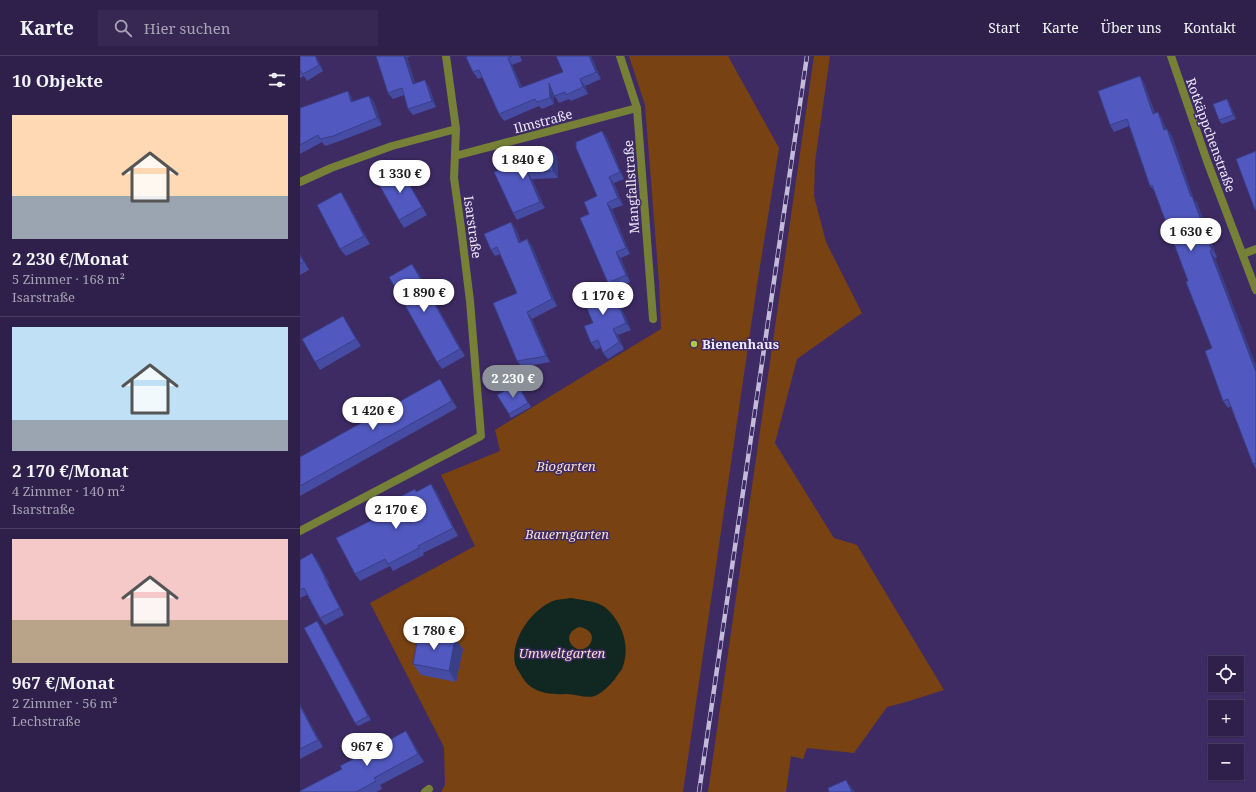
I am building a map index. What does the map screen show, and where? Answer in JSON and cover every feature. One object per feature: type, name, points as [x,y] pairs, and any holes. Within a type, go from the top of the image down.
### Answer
[{"type":"street","name":"Isarstraße","points":[[300,531],[481,436],[470,301],[462,228],[454,178],[456,129],[446,56]]},
{"type":"street","name":"Mangfallstraße","points":[[620,56],[637,108],[653,319]]},
{"type":"street","name":"Rotkäppchenstraße","points":[[1171,56],[1207,161],[1256,290]]},
{"type":"street","name":"Ilmstraße","points":[[455,156],[637,108]]},
{"type":"street","points":[[300,182],[330,168],[392,146],[456,129]]},
{"type":"street","points":[[1243,254],[1256,249]]},
{"type":"green space","name":"Umweltgarten","points":[[629,56],[728,56],[779,148],[757,285],[683,792],[441,792],[445,785],[444,747],[370,603],[475,546],[441,475],[500,451],[495,430],[661,329],[659,282],[645,105]]},
{"type":"green space","points":[[814,56],[830,56],[815,162],[814,196],[826,242],[862,313],[797,359],[775,443],[834,538],[857,545],[944,690],[887,707],[854,753],[807,748],[803,759],[791,756],[786,792],[708,792]]},
{"type":"shaded area","points":[[571,598],[589,601],[606,608],[617,621],[624,636],[626,653],[622,669],[607,688],[597,695],[589,697],[569,694],[552,694],[534,689],[525,681],[515,664],[514,654],[516,644],[525,625],[539,609],[547,604],[556,600]],"holes":[[[579,627],[590,632],[592,640],[585,648],[580,649],[572,645],[569,641],[569,636],[572,631]]]},
{"type":"building","points":[[300,56],[315,56],[319,65],[303,74],[300,70]]},
{"type":"building","points":[[376,56],[404,56],[413,84],[425,80],[432,101],[408,109],[402,88],[388,93]]},
{"type":"building","points":[[512,56],[508,58],[520,88],[563,72],[556,56],[589,56],[596,72],[580,79],[583,87],[566,95],[565,92],[554,96],[549,83],[550,98],[537,102],[535,99],[499,114],[479,70],[473,72],[466,57]]},
{"type":"building","points":[[1140,76],[1153,114],[1158,112],[1164,130],[1167,129],[1191,197],[1192,196],[1212,250],[1210,251],[1256,372],[1256,463],[1253,464],[1228,399],[1223,401],[1205,351],[1212,348],[1186,282],[1188,281],[1152,185],[1150,186],[1127,119],[1110,125],[1098,91]]},
{"type":"building","points":[[348,91],[351,102],[369,96],[377,118],[333,136],[320,139],[318,135],[300,145],[300,108]]},
{"type":"building","points":[[1227,99],[1233,115],[1219,120],[1213,104]]},
{"type":"building","points":[[602,131],[620,172],[609,177],[618,198],[607,203],[626,248],[616,252],[626,275],[608,283],[580,218],[589,214],[584,202],[597,196],[576,148],[576,142]]},
{"type":"building","points":[[552,150],[553,171],[527,172],[540,202],[513,213],[494,172],[535,155],[535,151]]},
{"type":"building","points":[[1256,151],[1256,210],[1255,210],[1236,159]]},
{"type":"building","points":[[400,168],[422,207],[399,220],[377,181]]},
{"type":"building","points":[[341,192],[364,236],[340,249],[317,205]]},
{"type":"building","points":[[511,222],[519,243],[527,239],[552,299],[527,312],[546,356],[517,361],[493,303],[517,293],[497,247],[491,250],[484,234]]},
{"type":"building","points":[[300,256],[304,262],[300,264]]},
{"type":"building","points":[[412,264],[460,349],[437,362],[389,277]]},
{"type":"building","points":[[609,282],[626,323],[613,329],[619,342],[603,353],[598,340],[591,343],[584,326],[593,323],[581,294]]},
{"type":"building","points":[[343,316],[356,339],[315,362],[302,339]]},
{"type":"building","points":[[440,379],[452,401],[300,486],[300,457]]},
{"type":"building","points":[[517,384],[528,403],[509,414],[497,395]]},
{"type":"building","points":[[431,484],[453,528],[418,546],[419,548],[388,564],[385,559],[355,574],[336,538],[386,513],[382,506],[415,489],[416,492]]},
{"type":"building","points":[[312,553],[340,608],[320,618],[304,588],[300,590],[300,560]]},
{"type":"building","points":[[317,621],[368,716],[355,723],[304,628]]},
{"type":"building","points":[[419,631],[455,638],[449,671],[413,664]]},
{"type":"building","points":[[300,706],[318,740],[300,749]]},
{"type":"building","points":[[406,731],[418,754],[374,778],[376,781],[356,792],[300,792],[342,769],[340,766]]},
{"type":"building","points":[[846,780],[852,792],[829,792],[828,788]]},
{"type":"railway","points":[[699,792],[807,56]]},
{"type":"place","name":"Bienenhaus","points":[[694,344]]},
{"type":"park label","name":"Biogarten","points":[[566,466]]},
{"type":"park label","name":"Bauerngarten","points":[[567,534]]}]
